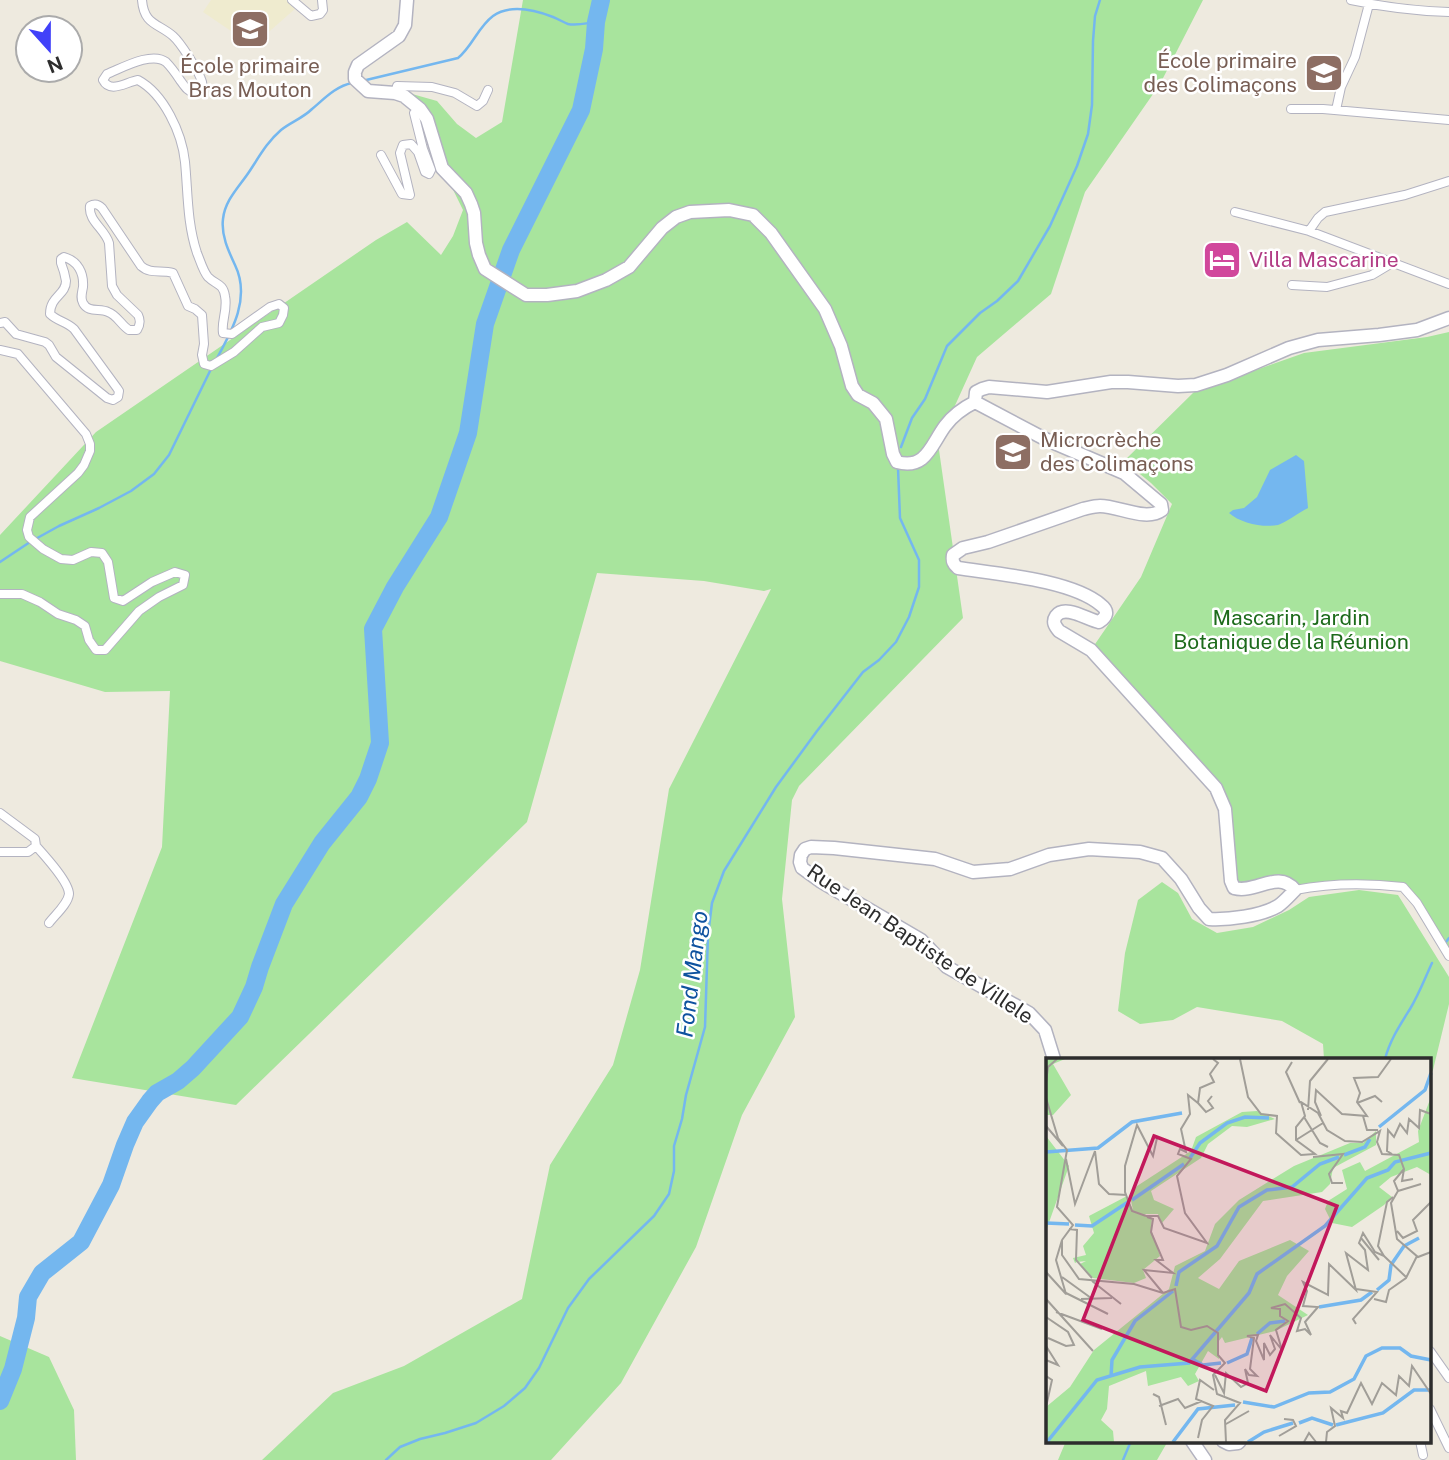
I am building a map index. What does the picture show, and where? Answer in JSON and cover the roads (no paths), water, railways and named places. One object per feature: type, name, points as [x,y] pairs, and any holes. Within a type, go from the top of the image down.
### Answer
[{"type":"main road","points":[[407,0],[405,25],[399,36],[358,65],[355,79],[368,91],[404,96],[427,119],[442,168],[466,192],[471,204],[476,243],[485,270],[526,295],[577,291],[606,280],[629,267],[662,228],[676,218],[691,212],[729,209],[753,215],[771,233],[825,309],[838,338],[852,386],[858,395],[873,403],[886,419],[897,462],[907,465],[927,455],[946,425],[961,410],[975,402]]},
{"type":"main road","points":[[975,402],[975,392],[989,387],[1047,392],[1111,382],[1196,385],[1227,375],[1289,348],[1318,340],[1417,330],[1449,318]]},
{"type":"main road","points":[[975,402],[1045,439],[1124,473],[1161,504],[1163,510],[1158,513],[1143,513],[1099,506],[1083,509],[963,548],[953,555],[954,565],[958,568],[1034,579],[1073,590],[1098,602],[1106,614],[1099,622],[1070,611],[1062,611],[1054,620],[1055,626],[1091,650],[1216,788],[1225,809],[1231,881],[1234,888],[1242,890],[1281,881],[1290,883],[1295,890]]},
{"type":"main road","name":"Rue Jean Baptiste de Villele","points":[[1054,1058],[1045,1030],[1029,1013],[947,967],[921,940],[820,881],[800,862],[805,849],[834,848],[935,859],[973,872],[1010,869],[1049,855],[1089,849],[1140,852],[1162,859],[1181,879],[1209,919],[1226,919],[1264,912],[1277,906],[1295,890]]},
{"type":"main road","points":[[1193,1442],[1205,1460]]},
{"type":"street","points":[[0,323],[5,322],[16,334],[46,342],[56,357],[107,398],[113,400],[118,397],[119,391],[74,329],[50,314],[52,302],[65,285],[61,263],[64,257],[76,263],[82,273],[81,299],[84,306],[108,312],[129,330],[137,330],[139,327],[138,316],[111,286],[108,238],[89,213],[93,204],[102,208],[141,266],[150,271],[173,273],[188,306],[202,315],[204,364],[211,366],[219,362],[262,327],[279,323],[283,316],[284,309],[279,304],[270,307],[232,334],[223,333],[225,294],[222,287],[208,276],[197,251],[188,215],[182,147],[167,109],[141,82],[133,81],[113,88],[107,86],[103,80],[107,74],[152,58],[166,62],[189,92],[196,94],[202,90],[201,78],[181,44],[173,35],[153,24],[146,16],[142,0]]},
{"type":"street","points":[[292,0],[307,14],[316,16],[323,10],[322,0]]},
{"type":"street","points":[[1351,0],[1418,11],[1449,12]]},
{"type":"street","points":[[1336,110],[1341,87],[1356,57],[1369,4]]},
{"type":"street","points":[[395,93],[397,86],[432,87],[455,93],[477,106],[483,102],[488,90]]},
{"type":"street","points":[[380,155],[402,194],[410,195],[400,153],[403,145],[411,144],[418,152],[425,172],[429,174],[431,170],[414,113],[419,109]]},
{"type":"street","points":[[1291,109],[1336,110],[1449,120]]},
{"type":"street","points":[[1309,231],[1325,212],[1405,195],[1449,181]]},
{"type":"street","points":[[1235,212],[1309,231],[1449,284]]},
{"type":"street","points":[[1292,285],[1327,287],[1373,275],[1392,263]]},
{"type":"street","points":[[0,350],[18,354],[86,434],[90,444],[84,466],[30,517],[27,530],[29,537],[43,550],[61,559],[73,560],[91,552],[102,553],[108,562],[114,598],[123,601],[152,582],[175,572],[185,575],[183,585],[139,611],[105,650],[96,650],[89,640],[85,626],[76,620],[58,614],[22,594],[0,594]]},
{"type":"street","points":[[0,813],[36,839],[36,846],[67,887],[67,900],[50,923]]},
{"type":"street","points":[[0,852],[28,852],[36,846]]},
{"type":"street","points":[[1295,890],[1370,883],[1404,887],[1418,903],[1449,956]]},
{"type":"street","points":[[1432,1354],[1449,1378]]},
{"type":"street","points":[[1432,1413],[1449,1447]]},
{"type":"street","points":[[1420,1442],[1423,1455]]},
{"type":"water","points":[[1296,455],[1304,461],[1308,508],[1281,524],[1272,526],[1245,522],[1229,513],[1244,508],[1257,497],[1270,470]]},
{"type":"waterway","points":[[0,1401],[13,1369],[26,1318],[28,1297],[42,1273],[81,1242],[111,1185],[135,1122],[150,1101],[193,1068],[240,1017],[254,987],[284,904],[322,843],[359,797],[368,779],[380,743],[373,629],[395,587],[439,517],[468,433],[485,324],[511,250],[581,110],[601,0]]},
{"type":"waterway","name":"Fond Mango","points":[[901,447],[947,346],[1018,281],[1050,226],[1077,166],[1088,134],[1092,105],[1095,16],[1100,0]]},
{"type":"waterway","points":[[362,81],[458,58],[493,16],[507,10],[531,10],[571,25],[596,22]]},
{"type":"waterway","points":[[216,360],[238,314],[241,290],[223,231],[226,206],[276,135],[335,90],[352,83]]},
{"type":"waterway","points":[[0,562],[59,526],[131,491],[154,474],[169,455],[211,369]]},
{"type":"waterway","name":"Fond Mango","points":[[386,1460],[400,1447],[476,1423],[504,1406],[525,1388],[539,1368],[568,1308],[589,1279],[654,1216],[669,1194],[674,1171],[674,1146],[705,1027],[708,935],[712,903],[724,871],[776,787],[817,731],[863,672],[896,642],[909,617],[919,587],[919,560],[900,518],[898,468]]},
{"type":"waterway","points":[[1446,942],[1449,938]]},
{"type":"waterway","points":[[1385,1058],[1392,1039],[1416,998],[1432,963]]},
{"type":"waterway","points":[[1123,1460],[1131,1442]]},
{"type":"place","name":"École primaire Bras Mouton","points":[[250,29]]},
{"type":"place","name":"École primaire des Colimaçons","points":[[1324,73]]},
{"type":"place","name":"Villa Mascarine","points":[[1222,260]]},
{"type":"place","name":"Microcrèche des Colimaçons","points":[[1013,452]]},
{"type":"park label","name":"Mascarin, Jardin Botanique de la Réunion","points":[[1291,630]]}]
